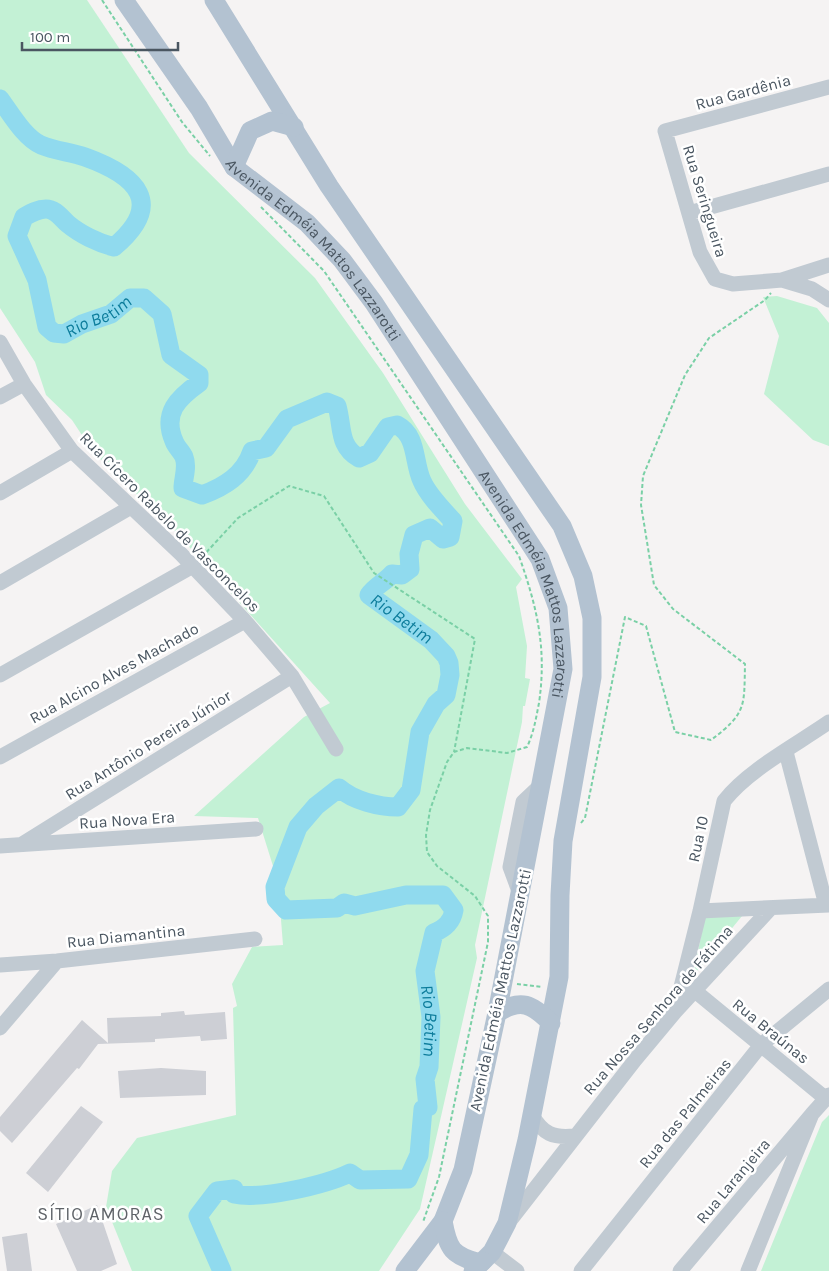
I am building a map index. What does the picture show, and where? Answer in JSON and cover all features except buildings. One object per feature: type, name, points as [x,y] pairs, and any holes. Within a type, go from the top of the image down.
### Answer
[{"type":"main road","name":"Avenida Edméia Mattos Lazzarotti","points":[[124,0],[199,108],[234,167],[308,223],[342,260],[374,303],[540,559],[558,608],[563,669],[497,1013],[462,1170],[443,1221],[405,1271]]},
{"type":"main road","name":"Avenida Edméia Mattos Lazzarotti","points":[[214,0],[329,186],[562,526],[583,576],[592,618],[592,677],[564,841],[557,989],[532,1115],[504,1228],[483,1261]]},
{"type":"main road","points":[[234,167],[250,131],[272,121],[294,127]]},
{"type":"main road","points":[[497,1013],[510,1005],[519,1003],[536,1009],[551,1023]]},
{"type":"main road","points":[[443,1221],[448,1246],[462,1259],[480,1263],[483,1261]]},
{"type":"street","name":"Rua Gardênia","points":[[665,131],[829,87]]},
{"type":"street","name":"Rua Seringueira","points":[[665,131],[700,252],[715,279],[733,284],[782,280],[812,288],[829,300]]},
{"type":"street","points":[[689,213],[829,174]]},
{"type":"street","points":[[782,280],[829,265]]},
{"type":"street","name":"Rua Cícero Rabelo de Vasconcelos","points":[[0,342],[24,384],[72,451],[193,566],[246,621],[292,676],[336,748]]},
{"type":"street","points":[[0,397],[24,384]]},
{"type":"street","points":[[0,493],[72,451]]},
{"type":"street","points":[[0,583],[131,507]]},
{"type":"street","points":[[0,675],[193,566]]},
{"type":"street","name":"Rua Alcino Alves Machado","points":[[0,756],[246,621]]},
{"type":"street","name":"Rua Antônio Pereira Júnior","points":[[22,844],[292,676]]},
{"type":"street","name":"Rua 10","points":[[675,1012],[700,912],[724,800],[735,787],[829,722]]},
{"type":"street","points":[[700,912],[828,905],[786,752]]},
{"type":"street","name":"Rua Nova Era","points":[[0,846],[256,829]]},
{"type":"street","name":"Rua Nossa Senhora de Fátima","points":[[504,1228],[574,1136],[675,1012],[770,909]]},
{"type":"street","name":"Rua Diamantina","points":[[0,965],[57,961],[255,939]]},
{"type":"street","points":[[0,1028],[57,961]]},
{"type":"street","name":"Rua das Palmeiras","points":[[581,1271],[761,1045],[829,989]]},
{"type":"street","name":"Rua Braúnas","points":[[695,991],[827,1097]]},
{"type":"street","name":"Rua Laranjeira","points":[[680,1271],[827,1097]]},
{"type":"street","points":[[748,1271],[812,1114]]},
{"type":"street","points":[[532,1115],[546,1134],[555,1137],[574,1136]]},
{"type":"street","points":[[483,1261],[517,1271]]},
{"type":"path","points":[[102,0],[182,122],[213,160]]},
{"type":"path","points":[[260,207],[324,271],[378,347],[519,556],[534,598],[542,640],[542,680],[534,733],[527,747],[508,753],[467,748],[454,752]]},
{"type":"path","points":[[580,824],[585,818],[625,617],[646,626],[675,732],[712,740],[733,724],[744,704],[745,664],[673,609],[654,585],[641,505],[643,476],[685,375],[709,338],[765,300],[782,280]]},
{"type":"path","points":[[193,566],[238,518],[289,486],[324,496],[374,573],[475,638],[454,752],[447,762],[430,810],[426,836],[427,852],[437,866],[475,896],[488,916],[488,942],[439,1177],[421,1227]]},
{"type":"path","points":[[481,977],[503,982],[557,989]]},
{"type":"green space","points":[[0,0],[87,0],[189,153],[315,278],[383,373],[465,504],[522,579],[516,587],[527,646],[525,678],[530,679],[475,945],[477,958],[420,1209],[379,1271],[132,1271],[106,1207],[112,1171],[137,1138],[236,1115],[233,1008],[237,1006],[232,984],[252,947],[283,945],[278,882],[258,818],[194,816],[304,717],[330,703],[174,530],[93,452],[72,420],[46,395],[35,362],[0,308]]},
{"type":"green space","points":[[777,296],[817,308],[829,323],[829,446],[813,440],[764,394],[779,336],[763,297]]},
{"type":"green space","points":[[705,916],[742,916],[693,976]]},
{"type":"green space","points":[[829,1115],[829,1271],[761,1271],[822,1122]]},
{"type":"waterway","name":"Rio Betim","points":[[0,99],[29,137],[46,147],[80,155],[104,165],[131,182],[138,193],[141,205],[138,217],[130,232],[114,247],[84,235],[50,209],[37,210],[24,217],[17,236],[37,280],[47,327],[54,333],[64,334],[82,324],[111,314],[130,298],[144,298],[162,314],[171,355],[199,375],[199,383],[185,394],[174,407],[171,414],[171,431],[174,441],[185,461],[183,488],[202,495],[225,484],[244,467],[252,451],[266,448],[287,419],[327,402],[337,406],[344,442],[352,453],[359,458],[370,453],[388,427],[397,425],[404,430],[412,443],[419,474],[428,492],[453,521],[450,537],[443,539],[430,528],[414,535],[409,554],[410,569],[402,575],[392,574],[369,595],[431,640],[446,656],[449,663],[450,675],[446,695],[436,704],[420,732],[411,790],[398,807],[367,802],[345,793],[339,788],[316,806],[298,827],[275,887],[276,899],[286,910],[337,908],[344,903],[355,906],[406,895],[443,895],[454,910],[452,918],[447,924],[434,933],[425,971],[431,1017],[429,1067],[425,1079],[428,1107],[423,1109],[419,1155],[408,1179],[360,1180],[350,1173],[325,1182],[276,1193],[246,1195],[234,1194],[234,1189],[217,1191],[198,1216],[222,1271]]},
{"type":"district","name":"SÍTIO AMORAS","points":[[101,1214]]}]
